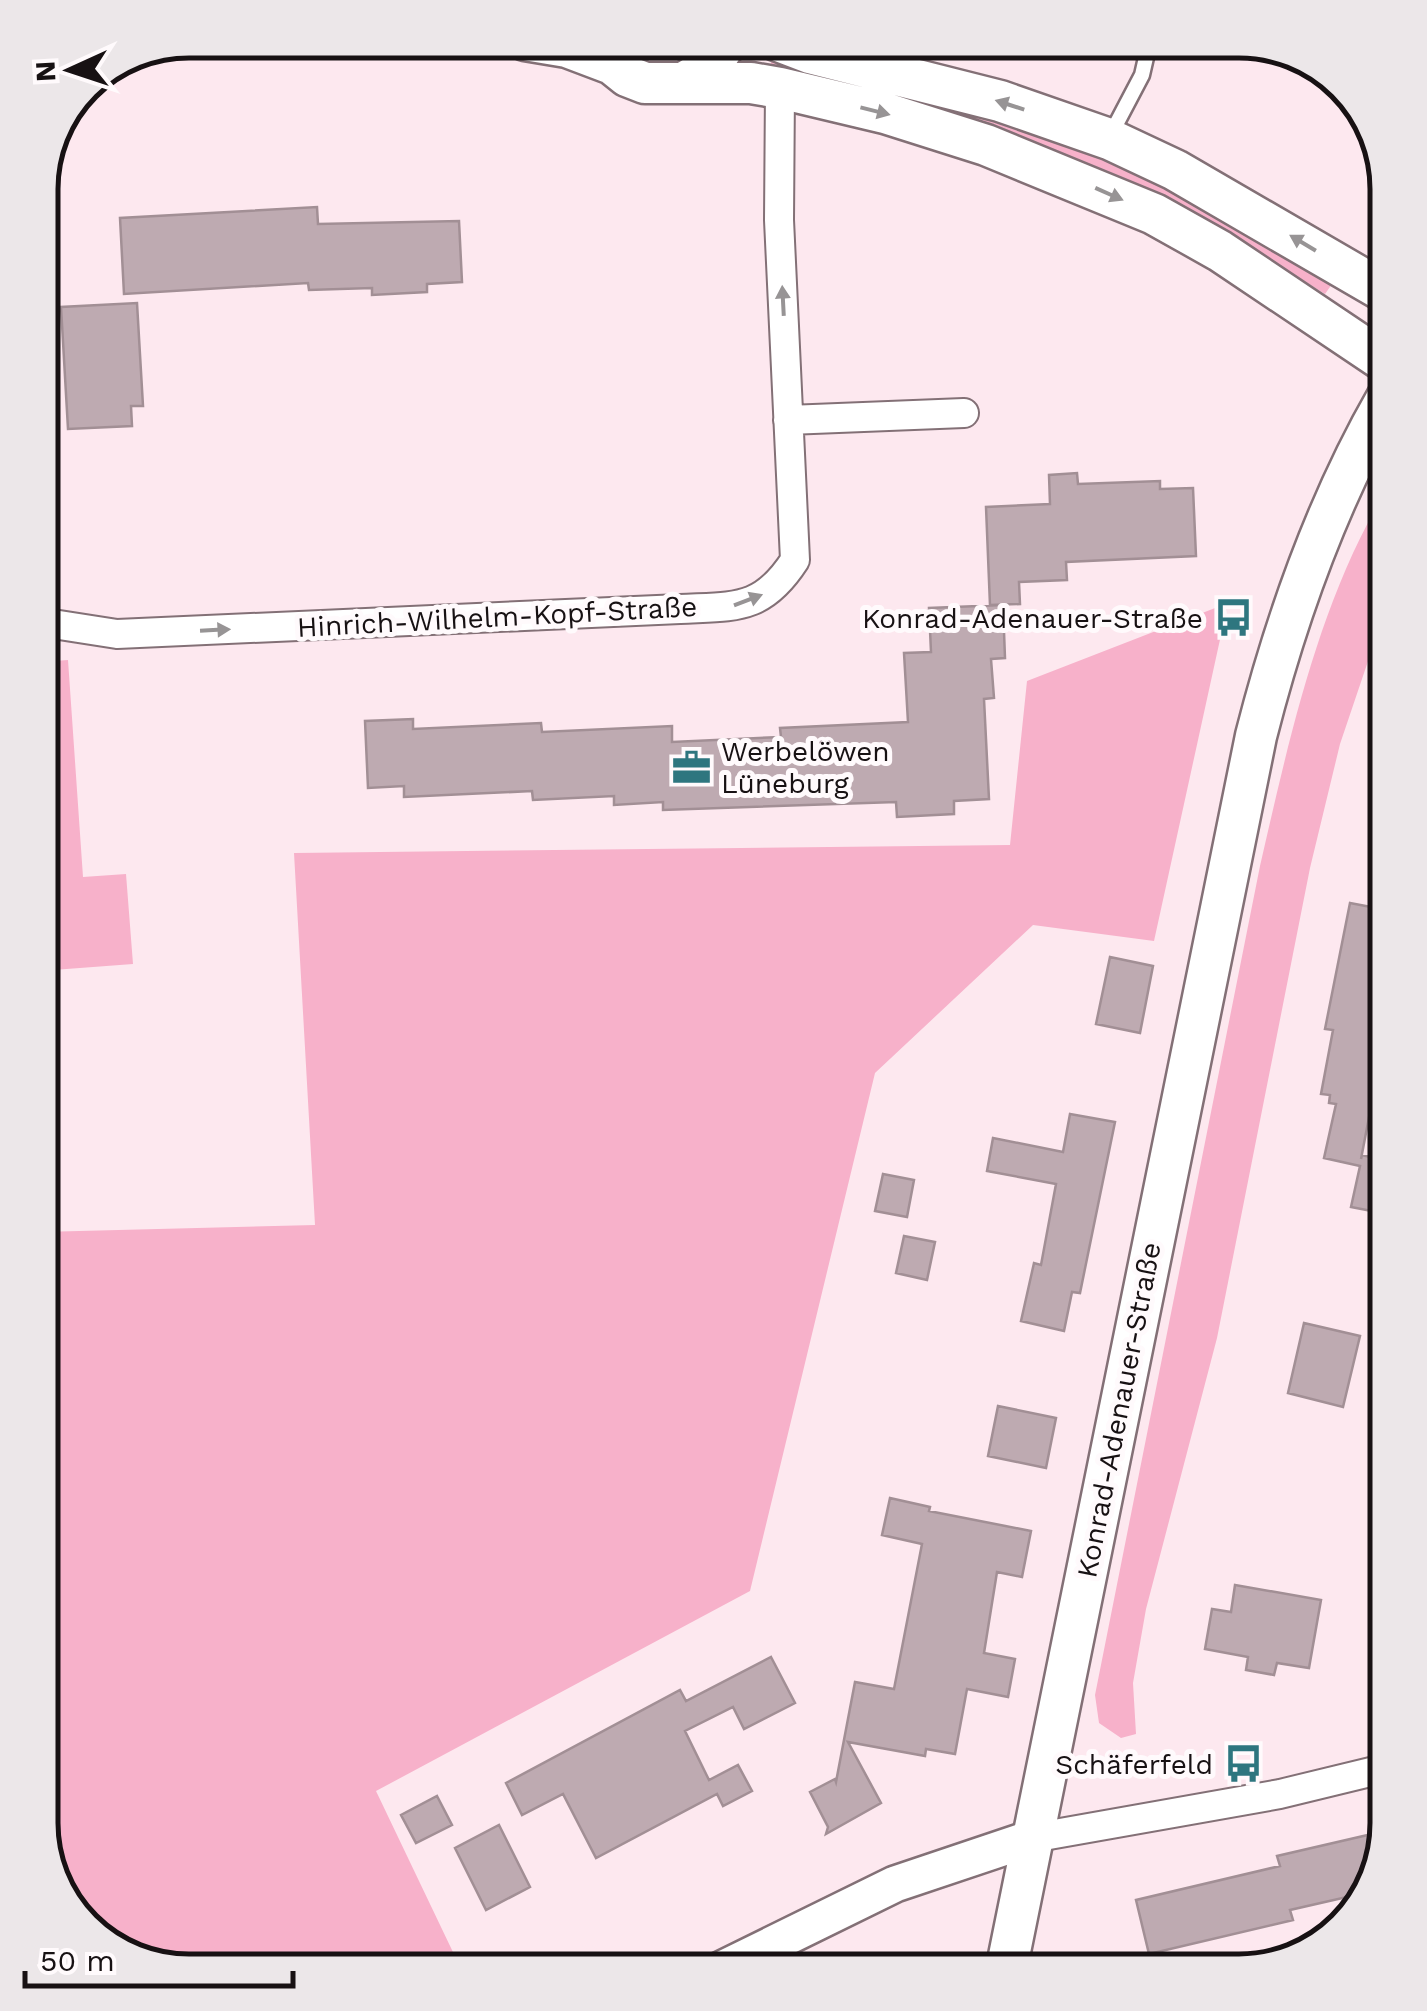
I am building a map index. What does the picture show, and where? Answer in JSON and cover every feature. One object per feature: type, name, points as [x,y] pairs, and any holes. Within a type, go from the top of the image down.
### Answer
[{"type":"main road","points":[[610,58],[627,76],[645,84],[751,83],[780,88],[885,113],[986,145],[1154,214],[1220,251],[1370,352]]},
{"type":"main road","points":[[682,82],[718,58]]},
{"type":"main road","points":[[833,58],[1000,102],[1109,139],[1175,170],[1370,283]]},
{"type":"main road","name":"Konrad-Adenauer-Straße","points":[[1009,1954],[1256,736],[1278,651],[1319,539],[1370,427]]},
{"type":"street","name":"Hinrich-Wilhelm-Kopf-Straße","points":[[58,625],[117,634],[741,606],[778,586],[795,560],[779,220],[780,88]]},
{"type":"street","points":[[788,420],[964,413]]},
{"type":"street","points":[[754,1954],[895,1884],[1032,1838],[1280,1794],[1370,1772]]},
{"type":"lane","points":[[1109,139],[1142,74],[1146,58]]},
{"type":"shaded area","points":[[773,58],[785,58],[1105,148],[1337,277],[1325,294],[1186,211],[1058,152],[976,126],[767,73]]},
{"type":"shaded area","points":[[1370,519],[1370,655],[1340,744],[1310,868],[1217,1338],[1146,1609],[1133,1683],[1136,1734],[1121,1738],[1099,1723],[1095,1695],[1260,866],[1309,672]]},
{"type":"shaded area","points":[[1228,603],[1154,941],[1033,925],[875,1073],[750,1591],[376,1791],[454,1953],[180,1953],[138,1944],[109,1926],[85,1902],[67,1873],[57,1822],[57,1232],[315,1225],[294,853],[1010,845],[1027,681]]},
{"type":"shaded area","points":[[68,660],[83,877],[126,874],[133,964],[58,970],[58,661]]},
{"type":"building","points":[[317,207],[318,224],[459,221],[462,282],[427,284],[427,292],[372,295],[372,288],[309,290],[308,283],[124,294],[120,218]]},
{"type":"building","points":[[137,303],[143,406],[131,406],[132,426],[68,429],[61,307]]},
{"type":"building","points":[[1077,473],[1078,484],[1160,481],[1160,489],[1193,488],[1196,556],[1066,562],[1067,580],[1019,582],[1020,604],[990,605],[986,507],[1050,504],[1049,475]]},
{"type":"building","points":[[1003,605],[1005,658],[991,659],[994,698],[984,699],[989,799],[954,801],[954,814],[897,817],[896,802],[663,810],[663,802],[614,805],[614,796],[533,800],[532,791],[404,797],[404,786],[368,788],[365,721],[413,719],[413,729],[541,723],[542,732],[672,726],[672,742],[781,737],[780,728],[908,722],[904,653],[931,652],[929,608]]},
{"type":"building","points":[[1350,903],[1370,907],[1370,1112],[1361,1159],[1362,1155],[1370,1157],[1370,1211],[1351,1207],[1360,1166],[1324,1158],[1336,1104],[1329,1103],[1330,1095],[1321,1094],[1333,1030],[1325,1029]]},
{"type":"building","points":[[1110,957],[1153,966],[1140,1033],[1096,1024]]},
{"type":"building","points":[[1070,1114],[1115,1122],[1080,1293],[1072,1292],[1064,1331],[1021,1321],[1034,1263],[1041,1265],[1056,1184],[987,1171],[993,1138],[1063,1152]]},
{"type":"building","points":[[883,1174],[914,1180],[907,1217],[875,1211]]},
{"type":"building","points":[[904,1236],[935,1242],[927,1280],[896,1273]]},
{"type":"building","points":[[1304,1323],[1360,1336],[1343,1407],[1288,1393]]},
{"type":"building","points":[[998,1406],[1056,1418],[1046,1468],[988,1456]]},
{"type":"building","points":[[890,1498],[930,1507],[929,1511],[1031,1531],[1022,1577],[997,1572],[984,1653],[1015,1659],[1008,1697],[967,1689],[955,1754],[926,1749],[925,1756],[848,1742],[881,1803],[826,1834],[828,1827],[810,1792],[835,1779],[836,1782],[855,1682],[894,1689],[922,1544],[882,1535]]},
{"type":"building","points":[[1235,1585],[1321,1600],[1309,1668],[1277,1663],[1274,1675],[1246,1670],[1248,1657],[1205,1649],[1212,1609],[1231,1612]]},
{"type":"building","points":[[771,1657],[795,1703],[744,1729],[733,1707],[685,1731],[709,1780],[738,1765],[752,1791],[723,1806],[717,1794],[596,1858],[563,1794],[522,1815],[506,1783],[680,1690],[686,1701]]},
{"type":"building","points":[[437,1796],[452,1825],[416,1843],[401,1815]]},
{"type":"building","points":[[499,1825],[530,1887],[486,1910],[455,1848]]},
{"type":"building","points":[[1368,1835],[1360,1873],[1345,1897],[1290,1910],[1293,1920],[1149,1954],[1136,1900],[1280,1866],[1277,1856]]},
{"type":"place","name":"Konrad-Adenauer-Straße","points":[[1233,618]]},
{"type":"place","name":"Werbelöwen Lüneburg","points":[[691,767]]},
{"type":"place","name":"Schäferfeld","points":[[1243,1764]]}]
